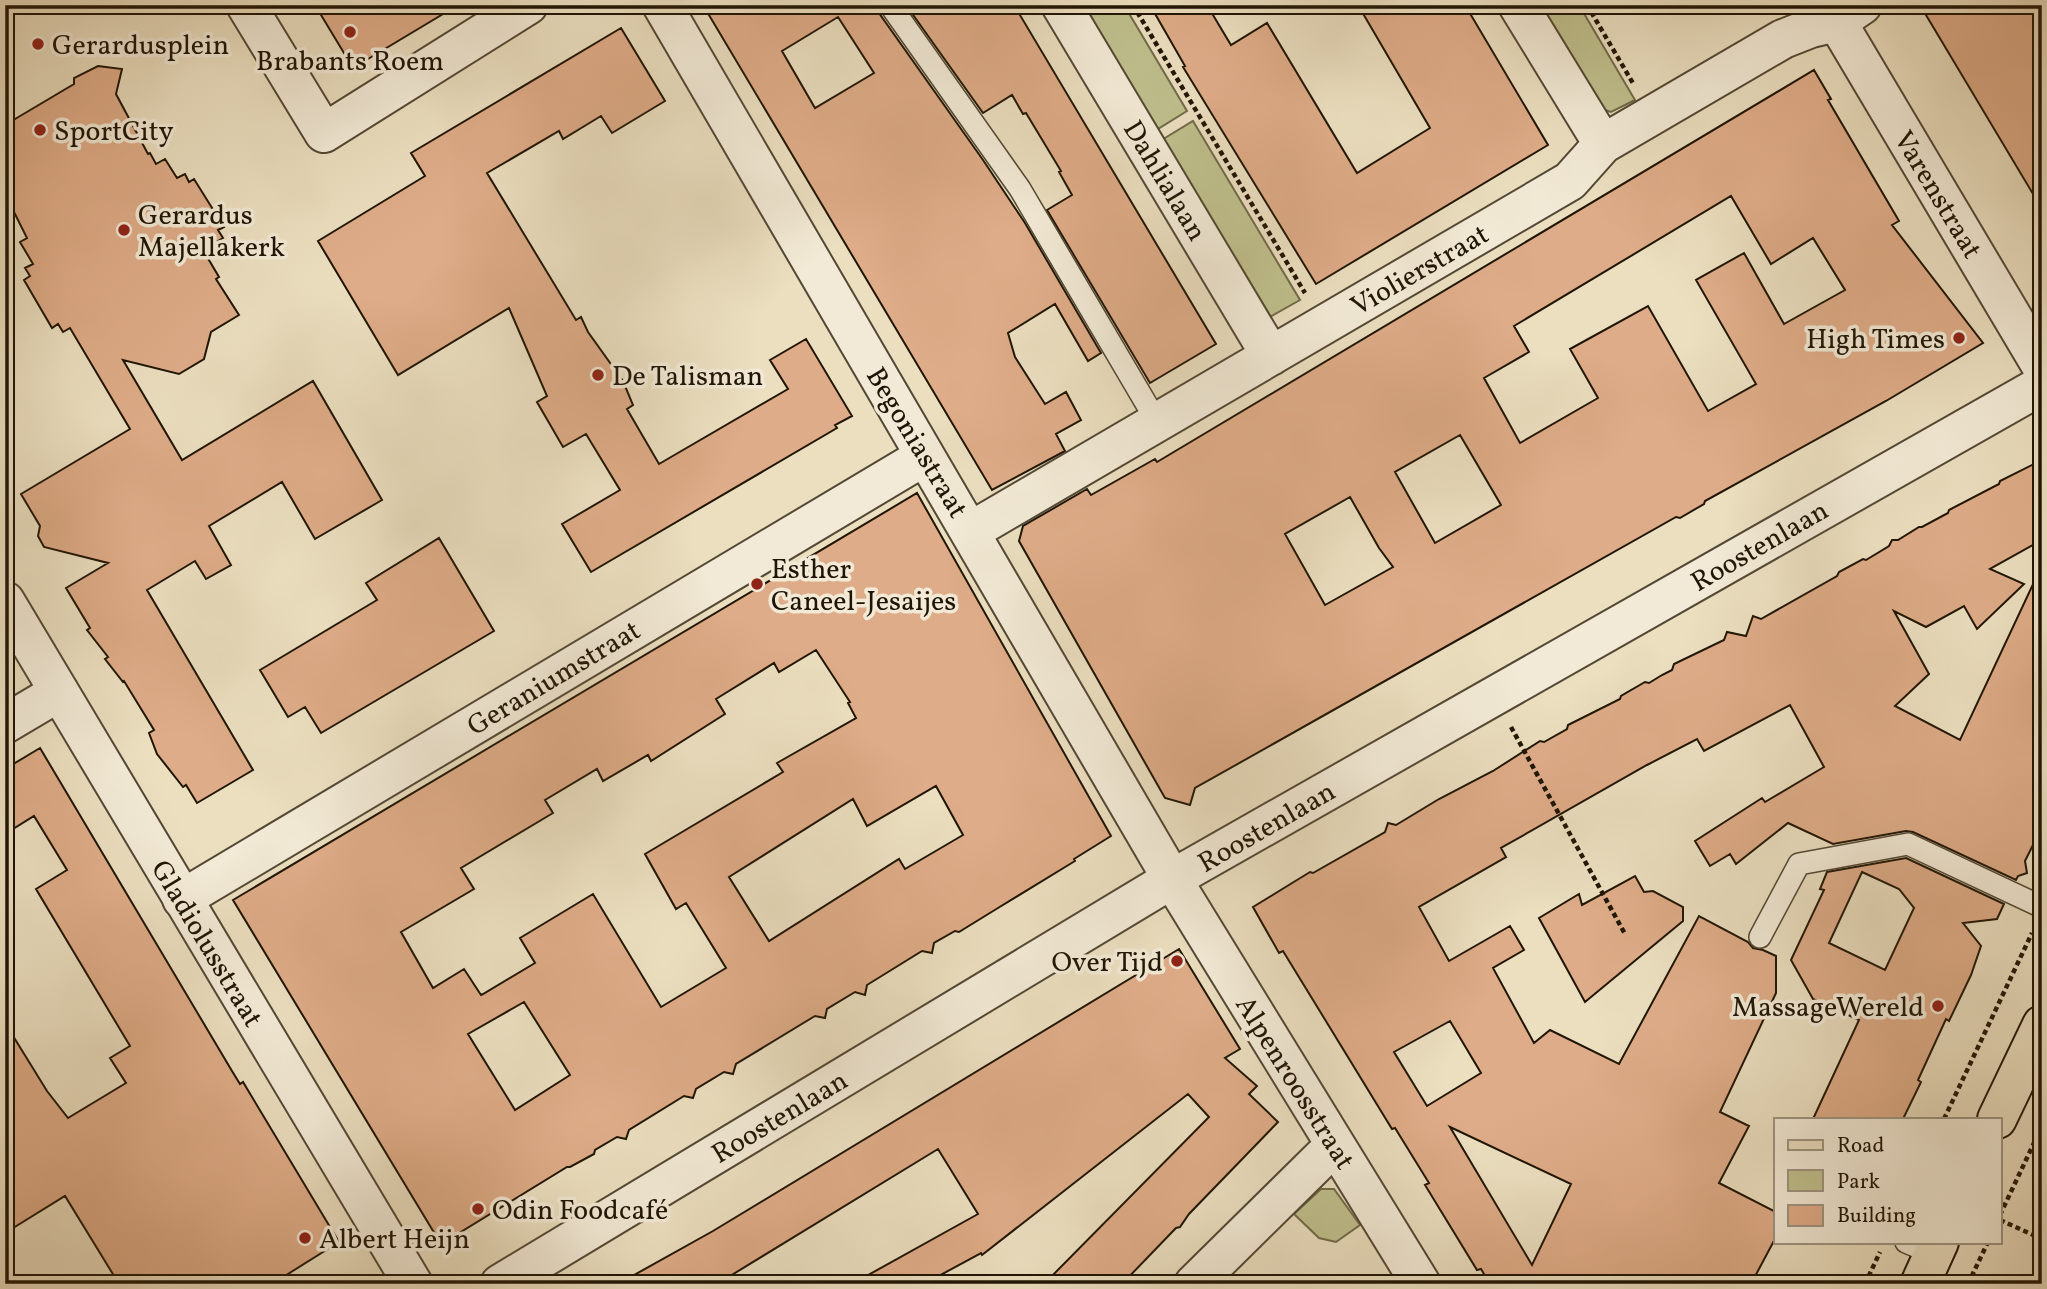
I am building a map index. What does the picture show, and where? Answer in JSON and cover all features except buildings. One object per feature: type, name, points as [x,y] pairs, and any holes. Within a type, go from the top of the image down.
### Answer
[{"type":"main road","points":[[1997,1118],[2042,1025]]},
{"type":"street","points":[[246,5],[324,133],[528,5]]},
{"type":"street","name":"Begoniastraat","points":[[662,5],[1172,879]]},
{"type":"street","name":"Dahlialaan","points":[[1061,5],[1271,356]]},
{"type":"street","points":[[1518,5],[1604,144]]},
{"type":"street","name":"Violierstraat","points":[[971,531],[1570,181],[1604,144],[1653,115],[1783,39],[1850,14]]},
{"type":"street","name":"Varenstraat","points":[[1850,14],[2042,367]]},
{"type":"street","name":"Roostenlaan","points":[[500,1284],[1172,879],[2042,385]]},
{"type":"street","name":"Geraniumstraat","points":[[182,899],[925,456]]},
{"type":"street","name":"Gladiolusstraat","points":[[5,601],[413,1284]]},
{"type":"street","points":[[5,724],[59,692]]},
{"type":"street","name":"Alpenroosstraat","points":[[1172,879],[1421,1284]]},
{"type":"street","points":[[1194,1284],[1335,1144]]},
{"type":"lane","points":[[890,5],[1020,189],[1157,422]]},
{"type":"lane","points":[[1760,937],[1799,864],[1908,844],[2039,916]]},
{"type":"path","points":[[1133,5],[1324,324]]},
{"type":"path","points":[[1587,5],[1653,115]]},
{"type":"path","points":[[1493,696],[1625,934]]},
{"type":"path","points":[[1944,1118],[2039,916]]},
{"type":"path","points":[[2002,1214],[2042,1126]]},
{"type":"path","points":[[2002,1219],[2042,1240]]},
{"type":"path","points":[[1865,1284],[1884,1244]]},
{"type":"path","points":[[1968,1284],[1987,1244]]},
{"type":"green space","points":[[1077,5],[1124,5],[1187,111],[1153,132]]},
{"type":"green space","points":[[1535,5],[1579,5],[1635,100],[1611,112],[1602,109]]},
{"type":"green space","points":[[1193,121],[1300,300],[1268,318],[1160,141]]},
{"type":"green space","points":[[1321,1189],[1334,1189],[1360,1225],[1336,1242],[1319,1238],[1294,1214]]},
{"type":"place","name":"Brabants Roem","points":[[350,32]]},
{"type":"place","name":"Gerardusplein","points":[[38,44]]},
{"type":"place","name":"SportCity","points":[[40,130]]},
{"type":"place","name":"Gerardus Majellakerk","points":[[124,230]]},
{"type":"place","name":"High Times","points":[[1959,338]]},
{"type":"place","name":"De Talisman","points":[[598,375]]},
{"type":"place","name":"Esther Caneel-Jesaijes","points":[[757,584]]},
{"type":"place","name":"Over Tijd","points":[[1177,961]]},
{"type":"place","name":"MassageWereld","points":[[1938,1006]]},
{"type":"place","name":"Odin Foodcafé","points":[[478,1209]]},
{"type":"place","name":"Albert Heijn","points":[[305,1238]]}]
